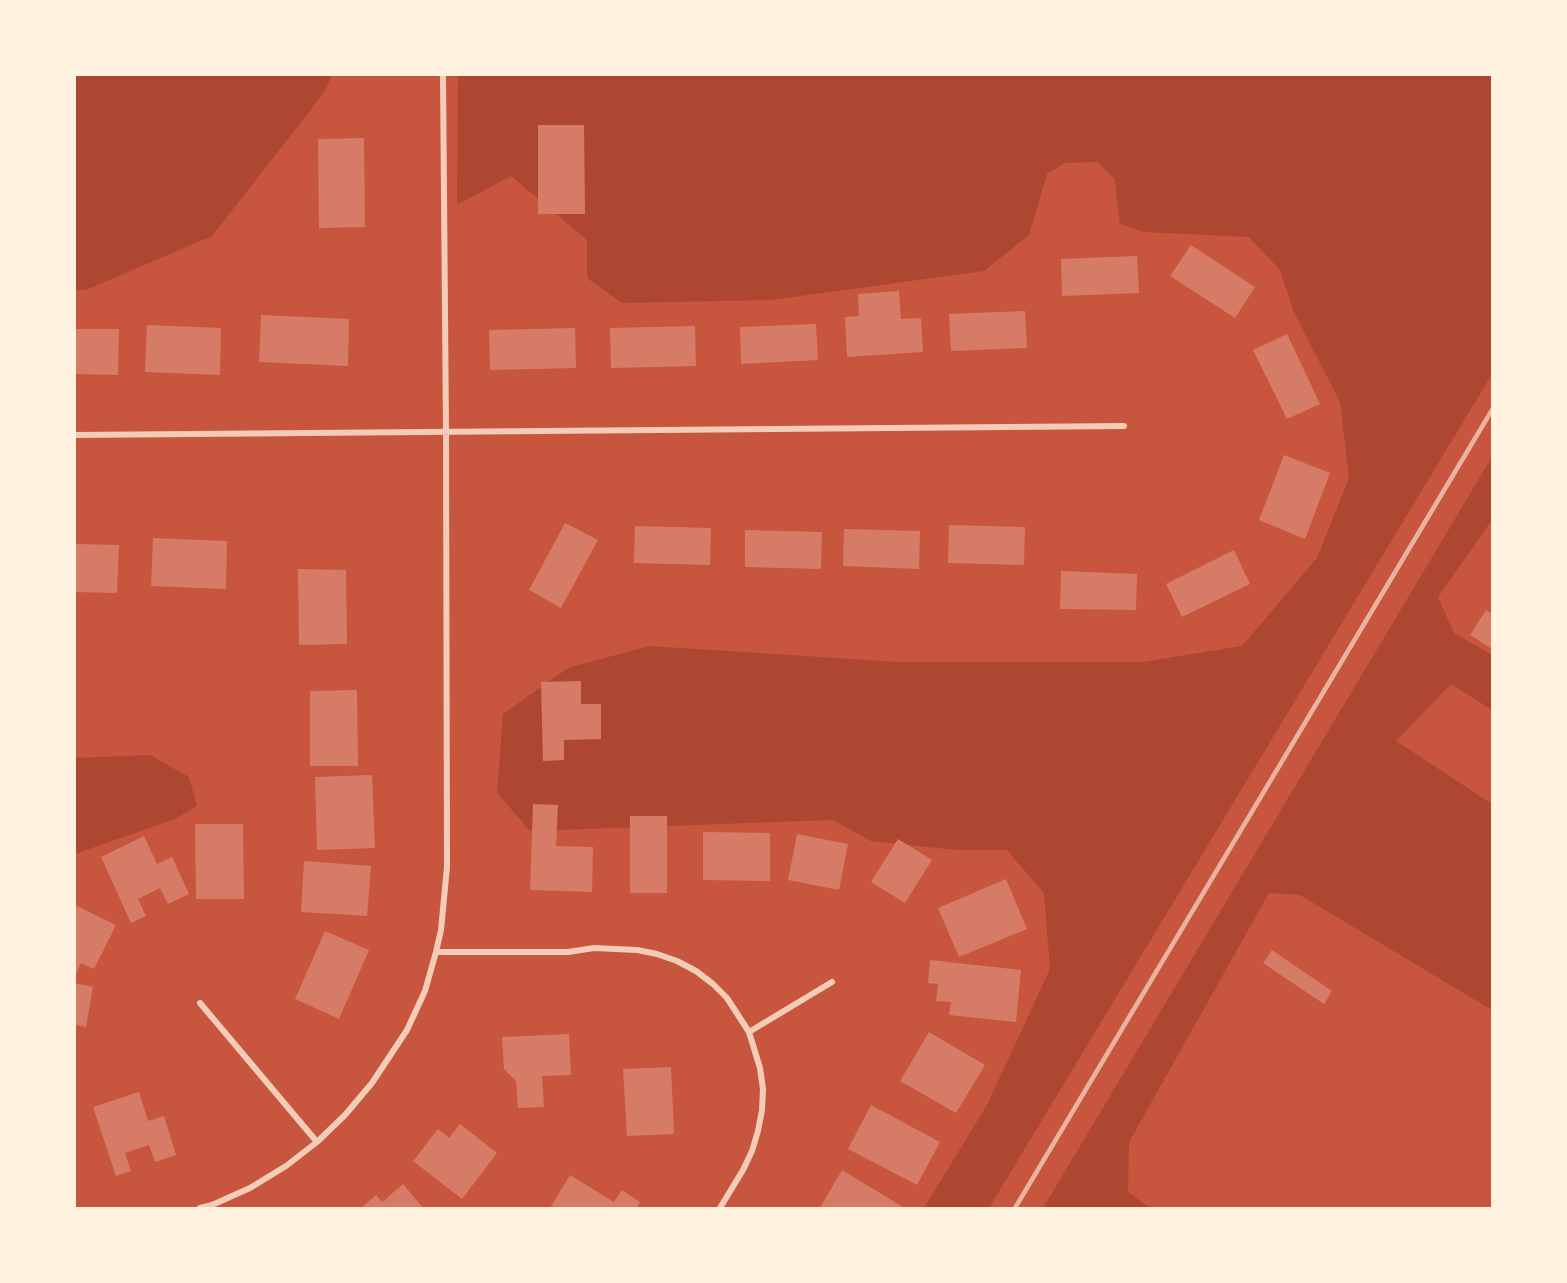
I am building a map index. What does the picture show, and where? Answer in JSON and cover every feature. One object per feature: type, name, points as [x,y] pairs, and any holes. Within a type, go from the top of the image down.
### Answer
[{"type":"street","points":[[200,1208],[250,1188],[286,1166],[317,1142],[345,1115],[372,1083],[407,1030],[425,991],[441,930],[447,867],[442,75]]},
{"type":"street","points":[[75,435],[1124,426]]},
{"type":"street","points":[[436,952],[568,952],[594,948],[637,950],[677,961],[696,971],[713,984],[727,998],[748,1032],[760,1068],[763,1089],[762,1110],[752,1151],[720,1208]]},
{"type":"street","points":[[748,1032],[832,982]]},
{"type":"street","points":[[200,1004],[317,1142]]},
{"type":"shaded area","points":[[75,75],[332,75],[323,94],[212,236],[86,290],[75,290]]},
{"type":"shaded area","points":[[458,75],[1492,75],[1492,374],[989,1208],[924,1208],[987,1105],[1050,969],[1044,893],[1007,850],[956,850],[871,841],[833,820],[530,831],[497,793],[503,714],[568,668],[649,646],[899,662],[1142,662],[1242,646],[1317,558],[1349,478],[1340,402],[1294,312],[1280,270],[1249,237],[1144,232],[1120,224],[1115,180],[1098,162],[1065,163],[1047,174],[1029,235],[984,271],[771,300],[622,303],[587,278],[587,240],[511,176],[457,205]]},
{"type":"shaded area","points":[[1492,457],[1492,520],[1438,597],[1454,633],[1492,655],[1492,710],[1451,684],[1396,741],[1492,804],[1492,1010],[1300,895],[1269,893],[1129,1142],[1128,1192],[1150,1208],[1043,1208]]},
{"type":"shaded area","points":[[150,755],[189,777],[197,806],[175,819],[75,854],[75,758]]},
{"type":"building","points":[[538,125],[584,125],[585,214],[538,214]]},
{"type":"building","points":[[364,138],[365,227],[319,228],[318,139]]},
{"type":"building","points":[[1191,245],[1255,287],[1235,318],[1170,276]]},
{"type":"building","points":[[1137,256],[1139,293],[1062,296],[1061,259]]},
{"type":"building","points":[[899,291],[901,319],[921,318],[923,352],[847,357],[845,317],[859,316],[858,294]]},
{"type":"building","points":[[1025,311],[1027,348],[951,351],[949,314]]},
{"type":"building","points":[[261,315],[349,319],[348,366],[259,362]]},
{"type":"building","points":[[816,324],[818,360],[741,364],[740,327]]},
{"type":"building","points":[[147,325],[221,328],[220,375],[145,372]]},
{"type":"building","points":[[695,326],[696,366],[611,368],[610,328]]},
{"type":"building","points":[[575,328],[576,368],[490,370],[489,330]]},
{"type":"building","points":[[75,329],[119,329],[118,375],[75,374]]},
{"type":"building","points":[[1287,334],[1320,404],[1287,419],[1253,350]]},
{"type":"building","points":[[1284,455],[1330,473],[1305,539],[1259,520]]},
{"type":"building","points":[[565,523],[598,540],[561,608],[529,590]]},
{"type":"building","points":[[949,525],[1025,527],[1024,565],[948,563]]},
{"type":"building","points":[[635,526],[711,528],[710,565],[634,563]]},
{"type":"building","points":[[844,529],[920,531],[919,569],[843,566]]},
{"type":"building","points":[[745,530],[822,532],[821,569],[745,567]]},
{"type":"building","points":[[153,538],[227,541],[226,589],[151,586]]},
{"type":"building","points":[[75,544],[119,545],[117,593],[75,592]]},
{"type":"building","points":[[1234,550],[1250,584],[1182,617],[1166,584]]},
{"type":"building","points":[[298,569],[346,570],[347,644],[299,645]]},
{"type":"building","points":[[1061,571],[1137,574],[1136,610],[1060,609]]},
{"type":"building","points":[[1486,610],[1492,614],[1492,649],[1470,635]]},
{"type":"building","points":[[581,681],[581,704],[601,704],[601,739],[564,740],[564,760],[543,761],[541,682]]},
{"type":"building","points":[[357,690],[358,766],[310,766],[310,691]]},
{"type":"building","points":[[372,775],[375,848],[317,850],[315,777]]},
{"type":"building","points":[[533,804],[558,805],[556,846],[593,847],[592,892],[530,890]]},
{"type":"building","points":[[630,816],[667,816],[667,893],[630,893]]},
{"type":"building","points":[[195,824],[243,824],[244,899],[196,899]]},
{"type":"building","points":[[703,832],[770,833],[770,881],[703,880]]},
{"type":"building","points":[[797,834],[848,844],[839,890],[788,880]]},
{"type":"building","points":[[144,836],[157,864],[172,857],[189,894],[168,904],[160,888],[138,899],[146,916],[131,923],[101,857]]},
{"type":"building","points":[[898,839],[932,860],[905,903],[871,882]]},
{"type":"building","points":[[304,861],[371,866],[367,916],[301,912]]},
{"type":"building","points":[[1006,879],[1027,929],[959,957],[938,908]]},
{"type":"building","points":[[75,905],[116,925],[94,969],[81,963],[75,977]]},
{"type":"building","points":[[325,931],[369,950],[339,1019],[295,999]]},
{"type":"building","points":[[1272,950],[1332,991],[1324,1004],[1263,963]]},
{"type":"building","points":[[930,960],[1021,970],[1016,1022],[949,1015],[951,1002],[936,1001],[938,984],[928,983]]},
{"type":"building","points":[[75,983],[93,987],[86,1027],[75,1025]]},
{"type":"building","points":[[929,1032],[985,1065],[956,1113],[900,1081]]},
{"type":"building","points":[[569,1034],[571,1075],[542,1076],[544,1107],[518,1108],[516,1081],[504,1069],[502,1037]]},
{"type":"building","points":[[671,1067],[674,1134],[627,1136],[623,1069]]},
{"type":"building","points":[[139,1092],[148,1121],[164,1116],[176,1155],[155,1162],[149,1145],[125,1153],[131,1171],[116,1176],[93,1107]]},
{"type":"building","points":[[871,1105],[940,1142],[917,1185],[848,1149]]},
{"type":"building","points":[[460,1124],[497,1153],[462,1199],[413,1161],[438,1129],[449,1138]]},
{"type":"building","points":[[842,1170],[903,1207],[820,1208]]},
{"type":"building","points":[[570,1175],[614,1202],[622,1190],[640,1202],[637,1208],[550,1208]]},
{"type":"building","points":[[403,1184],[423,1208],[361,1208],[376,1195],[382,1202]]},
{"type":"railway","points":[[1015,1208],[1492,410]]}]
